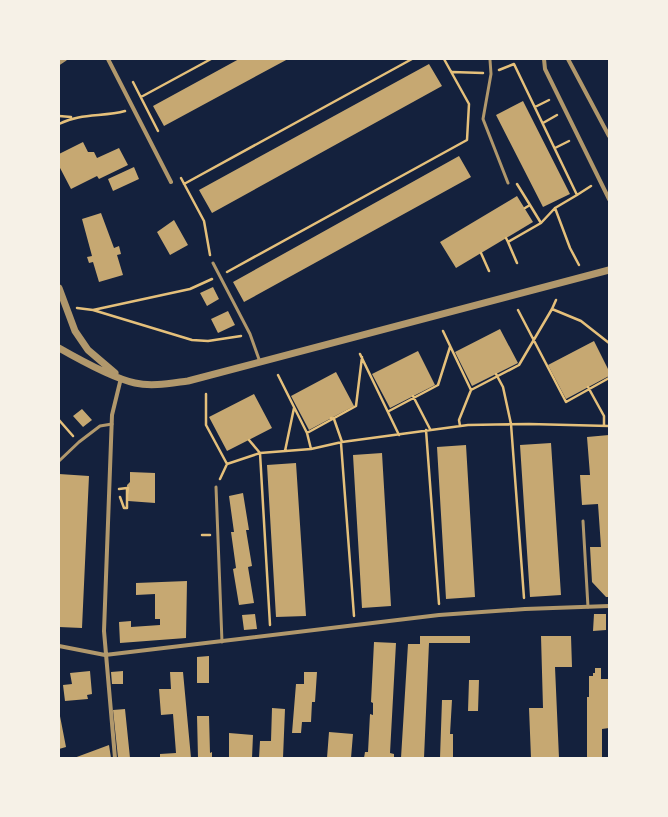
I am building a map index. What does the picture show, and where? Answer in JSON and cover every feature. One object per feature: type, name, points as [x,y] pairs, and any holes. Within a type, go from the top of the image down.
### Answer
[{"type":"street","points":[[59,63],[65,59]]},
{"type":"street","points":[[108,59],[170,182]]},
{"type":"street","points":[[544,59],[545,69],[609,199]]},
{"type":"street","points":[[568,59],[609,136]]},
{"type":"street","points":[[59,348],[78,359],[136,384],[168,383],[206,377],[609,270]]},
{"type":"street","points":[[59,288],[75,331],[88,350],[121,378]]},
{"type":"street","points":[[115,758],[104,632],[112,424],[121,378]]},
{"type":"street","points":[[59,646],[106,655],[440,615],[525,609],[609,606]]},
{"type":"lane","points":[[489,59],[491,74],[482,119],[508,183]]},
{"type":"lane","points":[[213,263],[250,334],[260,362]]},
{"type":"lane","points":[[59,461],[79,442],[100,426],[112,424]]},
{"type":"lane","points":[[216,487],[222,642]]},
{"type":"lane","points":[[583,521],[588,607]]},
{"type":"path","points":[[141,97],[211,59]]},
{"type":"path","points":[[213,263],[208,249],[204,221],[184,184],[412,59]]},
{"type":"path","points":[[93,310],[190,289],[219,276],[467,140],[469,104],[444,59]]},
{"type":"path","points":[[451,72],[491,74],[514,64],[578,195]]},
{"type":"path","points":[[535,107],[549,100]]},
{"type":"path","points":[[59,116],[72,118],[114,114],[134,109]]},
{"type":"path","points":[[542,123],[556,115]]},
{"type":"path","points":[[59,124],[72,118]]},
{"type":"path","points":[[555,148],[569,141]]},
{"type":"path","points":[[508,183],[516,183],[541,223]]},
{"type":"path","points":[[508,242],[541,223],[556,208],[591,186]]},
{"type":"path","points":[[525,208],[530,205]]},
{"type":"path","points":[[556,208],[570,248],[579,265]]},
{"type":"path","points":[[506,238],[517,263]]},
{"type":"path","points":[[480,253],[489,271]]},
{"type":"path","points":[[460,426],[459,420],[471,390],[497,375],[519,365],[556,300]]},
{"type":"path","points":[[75,307],[93,310],[192,340],[208,341],[250,334]]},
{"type":"path","points":[[552,309],[581,322],[609,343]]},
{"type":"path","points":[[518,310],[566,402],[609,378]]},
{"type":"path","points":[[443,331],[471,390]]},
{"type":"path","points":[[389,412],[438,385],[450,347]]},
{"type":"path","points":[[307,433],[356,406],[361,355],[399,435]]},
{"type":"path","points":[[278,375],[307,433],[311,449]]},
{"type":"path","points":[[497,375],[502,387],[511,424],[524,598]]},
{"type":"path","points":[[589,388],[604,416],[604,426]]},
{"type":"path","points":[[206,394],[206,425],[227,464]]},
{"type":"path","points":[[414,397],[430,429]]},
{"type":"path","points":[[285,451],[294,407]]},
{"type":"path","points":[[332,419],[342,442],[354,616]]},
{"type":"path","points":[[59,420],[79,442]]},
{"type":"path","points":[[216,487],[227,464],[260,453],[311,449],[342,442],[460,426],[511,424],[609,426]]},
{"type":"path","points":[[426,430],[439,604]]},
{"type":"path","points":[[249,440],[260,453],[270,627]]},
{"type":"path","points":[[123,489],[127,488],[127,495]]},
{"type":"path","points":[[117,489],[124,508],[126,508],[128,488]]},
{"type":"building","points":[[239,59],[288,59],[164,126],[153,106]]},
{"type":"building","points":[[429,64],[442,86],[212,213],[199,190]]},
{"type":"building","points":[[523,101],[570,194],[543,207],[496,115]]},
{"type":"building","points":[[83,142],[88,152],[94,152],[97,158],[119,148],[128,165],[99,179],[97,176],[71,189],[59,166],[59,154]]},
{"type":"building","points":[[459,156],[471,177],[244,302],[233,282]]},
{"type":"building","points":[[134,167],[139,179],[113,191],[108,179]]},
{"type":"building","points":[[517,196],[533,222],[456,268],[440,242]]},
{"type":"building","points":[[101,213],[114,248],[119,246],[121,254],[117,255],[123,275],[99,282],[93,262],[89,263],[87,257],[92,256],[82,219]]},
{"type":"building","points":[[174,220],[188,245],[170,255],[157,232]]},
{"type":"building","points":[[213,287],[219,299],[207,306],[200,293]]},
{"type":"building","points":[[228,311],[235,325],[218,333],[211,319]]},
{"type":"building","points":[[500,329],[518,363],[472,386],[455,352]]},
{"type":"building","points":[[594,341],[609,371],[609,376],[566,399],[548,365]]},
{"type":"building","points":[[418,351],[435,385],[390,408],[372,374]]},
{"type":"building","points":[[336,372],[354,406],[309,430],[291,396]]},
{"type":"building","points":[[254,394],[272,428],[227,451],[209,417]]},
{"type":"building","points":[[82,409],[92,420],[83,427],[73,416]]},
{"type":"building","points":[[609,435],[609,597],[606,597],[592,582],[590,547],[601,547],[598,504],[582,505],[580,475],[590,475],[587,437]]},
{"type":"building","points":[[551,443],[561,595],[530,597],[520,445]]},
{"type":"building","points":[[466,445],[475,597],[446,599],[437,447]]},
{"type":"building","points":[[382,453],[391,606],[362,608],[353,455]]},
{"type":"building","points":[[296,463],[306,616],[276,617],[267,465]]},
{"type":"building","points":[[130,472],[155,473],[155,503],[128,501],[127,485],[130,482]]},
{"type":"building","points":[[59,474],[89,476],[82,628],[59,627]]},
{"type":"building","points":[[243,493],[249,530],[246,530],[252,566],[248,567],[254,603],[239,605],[233,569],[236,568],[231,532],[234,532],[229,496]]},
{"type":"building","points":[[187,581],[186,638],[120,643],[119,622],[131,621],[131,627],[160,625],[160,619],[155,619],[155,594],[136,595],[136,583]]},
{"type":"building","points":[[255,614],[257,629],[244,630],[242,615]]},
{"type":"building","points":[[594,614],[606,614],[606,630],[593,631]]},
{"type":"building","points":[[420,636],[470,636],[470,643],[429,643],[424,758],[401,758],[408,644],[420,644]]},
{"type":"building","points":[[541,636],[571,636],[572,667],[555,667],[559,758],[531,758],[529,708],[543,708]]},
{"type":"building","points":[[374,642],[396,643],[390,753],[394,754],[394,758],[364,758],[365,752],[368,752],[370,714],[373,715],[373,703],[371,702]]},
{"type":"building","points":[[209,656],[209,683],[197,683],[197,657]]},
{"type":"building","points":[[595,668],[601,668],[601,679],[609,679],[609,728],[602,729],[602,758],[587,758],[587,697],[589,697],[589,676],[593,676],[593,673],[595,673]]},
{"type":"building","points":[[90,671],[92,694],[87,695],[88,699],[65,701],[63,685],[72,684],[70,673]]},
{"type":"building","points":[[123,671],[123,684],[112,684],[111,672]]},
{"type":"building","points":[[170,672],[183,672],[191,758],[160,758],[160,754],[176,753],[173,714],[161,715],[159,689],[171,689]]},
{"type":"building","points":[[304,672],[317,672],[315,702],[312,702],[311,722],[302,722],[301,733],[292,733],[296,684],[304,684]]},
{"type":"building","points":[[469,680],[479,680],[478,711],[468,711]]},
{"type":"building","points":[[442,700],[452,700],[450,734],[453,734],[453,758],[440,758]]},
{"type":"building","points":[[272,708],[285,709],[283,758],[259,758],[260,741],[271,741]]},
{"type":"building","points":[[125,709],[130,758],[118,758],[113,710]]},
{"type":"building","points":[[59,711],[66,747],[59,749]]},
{"type":"building","points":[[197,716],[209,716],[210,753],[212,752],[212,758],[198,758]]},
{"type":"building","points":[[329,732],[353,734],[351,758],[327,758]]},
{"type":"building","points":[[229,733],[253,735],[252,758],[229,758]]},
{"type":"building","points":[[109,745],[111,758],[74,758]]}]
